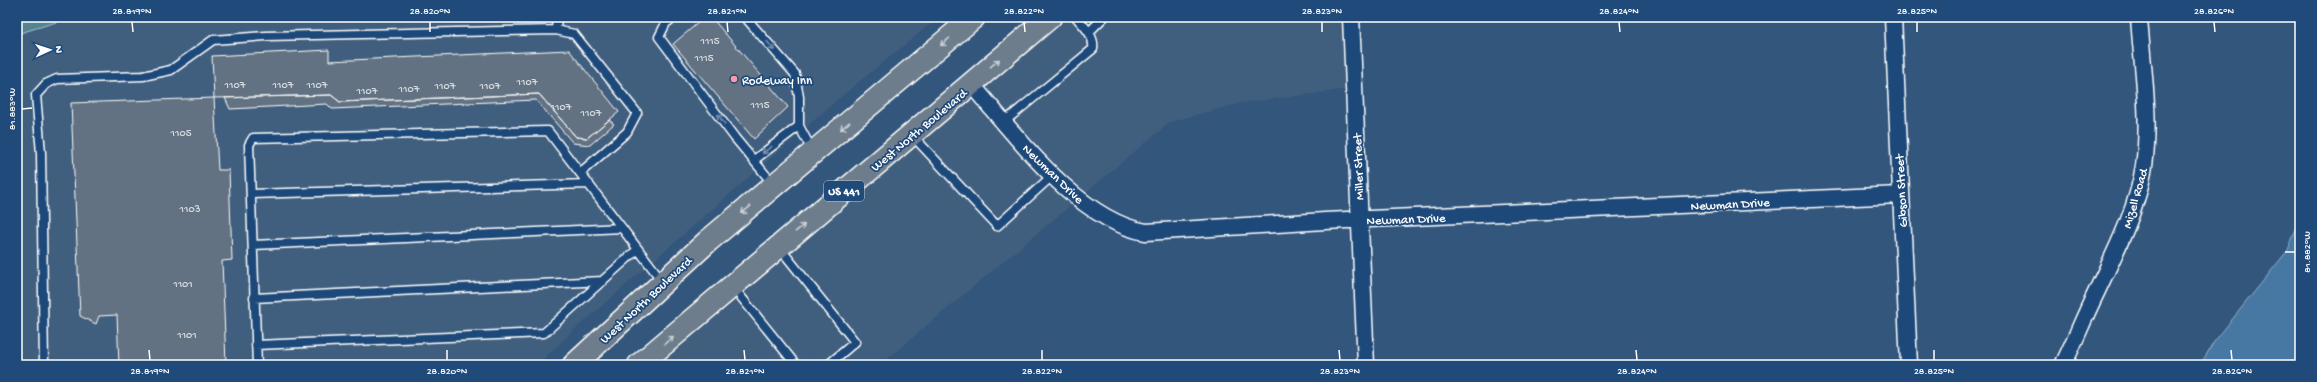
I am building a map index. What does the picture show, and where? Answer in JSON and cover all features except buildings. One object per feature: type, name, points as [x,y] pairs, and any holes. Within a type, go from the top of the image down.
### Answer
[{"type":"main road","name":"West North Boulevard","points":[[574,365],[663,282],[774,185],[974,17]]},
{"type":"main road","name":"West North Boulevard","points":[[639,365],[1050,17]]},
{"type":"street","name":"Miller Street","points":[[1351,17],[1366,365]]},
{"type":"street","name":"Gibson Street","points":[[1892,17],[1909,365]]},
{"type":"street","name":"Mizell Road","points":[[2063,365],[2118,249],[2131,215],[2144,167],[2146,107],[2139,17]]},
{"type":"street","name":"Newman Drive","points":[[971,84],[1053,175],[1083,202],[1114,223],[1129,229],[1146,232],[1359,220],[1900,195]]},
{"type":"lane","points":[[556,30],[557,17]]},
{"type":"lane","points":[[675,17],[666,23],[660,37],[774,185]]},
{"type":"lane","points":[[1004,122],[1093,48],[1094,43],[1089,32],[1076,17]]},
{"type":"lane","points":[[1089,32],[1104,17]]},
{"type":"lane","points":[[750,19],[795,74],[799,97],[799,126],[813,153]]},
{"type":"lane","points":[[44,365],[41,153],[36,95],[46,84],[57,79],[143,76],[171,70],[213,40],[266,36],[556,30],[574,34],[637,113],[627,132],[580,173]]},
{"type":"lane","points":[[754,160],[799,126]]},
{"type":"lane","points":[[257,365],[249,145],[253,138],[548,131],[663,282]]},
{"type":"lane","points":[[911,134],[997,226],[1053,175]]},
{"type":"lane","points":[[251,194],[589,184]]},
{"type":"lane","points":[[253,245],[622,228]]},
{"type":"lane","points":[[779,246],[855,342],[828,365]]},
{"type":"lane","points":[[256,345],[544,333],[638,249]]},
{"type":"lane","points":[[254,298],[603,281]]},
{"type":"lane","points":[[732,286],[796,365]]},
{"type":"shaded area","points":[[73,17],[939,17],[843,95],[571,333],[537,365],[17,365],[17,34]]},
{"type":"shaded area","points":[[1064,17],[1358,17],[1350,89],[1241,103],[1170,122],[880,365],[654,365]]},
{"type":"shaded area","points":[[2300,218],[2300,365],[2200,365],[2214,342],[2288,250]]},
{"type":"green space","points":[[17,17],[73,17],[17,34]]},
{"type":"place","name":"Rodeway Inn","points":[[734,79]]}]
